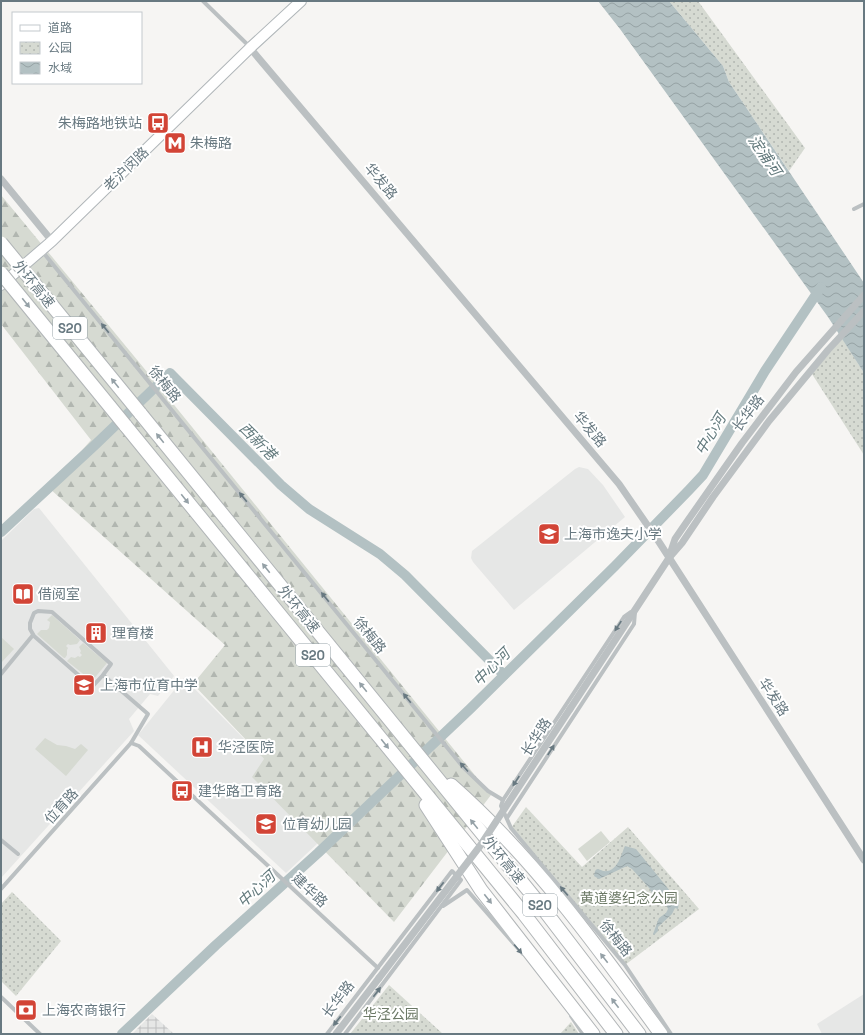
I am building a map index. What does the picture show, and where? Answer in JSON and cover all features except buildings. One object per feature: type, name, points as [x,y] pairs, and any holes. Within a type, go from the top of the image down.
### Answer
[{"type":"highway","name":"外环高速","points":[[1,243],[426,764],[563,934],[639,1034]]},
{"type":"highway","name":"外环高速","points":[[1,273],[534,926],[616,1034]]},
{"type":"highway","points":[[438,780],[452,785],[521,854],[582,929],[661,1034]]},
{"type":"highway","points":[[423,791],[426,806],[474,879],[593,1034]]},
{"type":"main road","name":"老沪闵路","points":[[1,285],[52,241],[250,48],[301,1]]},
{"type":"street","points":[[203,1],[250,48]]},
{"type":"street","name":"华发路","points":[[250,48],[605,467],[642,516],[864,860]]},
{"type":"street","points":[[1,179],[52,241]]},
{"type":"street","points":[[854,209],[864,204]]},
{"type":"street","name":"徐梅路","points":[[41,250],[463,767],[488,791],[503,800],[501,806],[511,828],[625,966],[671,1034]]},
{"type":"street","name":"长华路","points":[[669,558],[675,540],[686,523],[762,417],[806,360],[864,295]]},
{"type":"street","name":"长华路","points":[[769,421],[780,401],[811,363],[864,305]]},
{"type":"street","name":"长华路","points":[[336,1034],[480,846],[669,558],[682,543],[713,497],[769,421],[824,355],[864,311]]},
{"type":"street","name":"长华路","points":[[503,800],[624,617],[635,610]]},
{"type":"street","name":"长华路","points":[[507,818],[634,624],[635,610]]},
{"type":"street","points":[[38,611],[52,612],[112,664],[103,675],[92,687],[33,635],[30,629],[30,623],[34,613],[38,611]]},
{"type":"street","points":[[1,674],[33,635]]},
{"type":"street","name":"位育路","points":[[1,889],[131,743],[148,714],[103,675]]},
{"type":"street","name":"建华路","points":[[131,743],[139,746],[378,968]]},
{"type":"street","points":[[1,840],[18,854]]},
{"type":"street","name":"长华路","points":[[327,1034],[452,871],[461,880],[345,1034]]},
{"type":"street","points":[[441,907],[467,890],[528,960]]},
{"type":"street","points":[[533,965],[561,1002]]},
{"type":"street","points":[[1,997],[40,1034]]},
{"type":"street","points":[[570,1015],[584,1034]]},
{"type":"shaded area","name":"上海市逸夫小学","points":[[579,467],[588,469],[603,485],[625,517],[514,610],[473,562],[471,558],[472,551]]},
{"type":"shaded area","name":"上海市位育中学","points":[[39,508],[174,676],[158,696],[150,694],[129,719],[134,731],[1,878],[1,541],[34,509]]},
{"type":"shaded area","name":"华泾医院","points":[[184,678],[264,759],[318,843],[286,873],[138,735]]},
{"type":"shaded area","points":[[864,994],[864,1034],[822,1034],[817,1024]]},
{"type":"shaded area","points":[[152,1014],[174,1034],[132,1034]]},
{"type":"green space","points":[[669,1],[698,1],[805,148],[789,171],[729,82],[723,66]]},
{"type":"green space","points":[[1,195],[162,390],[491,795],[394,922],[252,777],[264,759],[193,684],[225,645],[49,488],[91,440],[1,324]]},
{"type":"green space","points":[[842,338],[864,373],[864,455],[812,374]]},
{"type":"green space","points":[[52,615],[80,640],[77,644],[68,644],[66,646],[68,648],[65,658],[37,634],[41,630],[47,630],[49,628],[50,622],[47,620]]},
{"type":"green space","points":[[1,637],[14,649],[1,663]]},
{"type":"green space","points":[[83,643],[107,663],[92,681],[67,661],[71,657],[75,658],[82,655],[79,647]]},
{"type":"green space","points":[[45,738],[57,745],[75,749],[81,744],[88,750],[66,776],[35,749]]},
{"type":"green space","name":"黄道婆纪念公园","points":[[526,807],[582,867],[628,827],[699,909],[625,965],[511,828]]},
{"type":"green space","points":[[601,831],[610,842],[587,861],[578,849]]},
{"type":"green space","points":[[12,892],[61,941],[16,996],[1,981],[1,904]]},
{"type":"green space","name":"华泾公园","points":[[389,985],[443,1034],[350,1034]]},
{"type":"green space","points":[[571,1022],[579,1034],[560,1034]]},
{"type":"water","name":"淀浦河","points":[[598,1],[669,1],[723,66],[729,82],[864,283],[864,373],[828,317],[620,29]]},
{"type":"water","points":[[625,846],[636,849],[679,902],[678,909],[675,908],[672,914],[658,927],[658,931],[654,935],[653,934],[659,918],[666,913],[668,909],[666,904],[655,899],[650,889],[632,869],[627,866],[599,879],[594,876],[597,869],[608,871],[612,869],[618,862]]},
{"type":"waterway","name":"中心河","points":[[122,1034],[216,945],[318,853],[470,709],[615,566],[689,490],[703,475],[765,371],[821,287]]},
{"type":"waterway","name":"西新港","points":[[1,532],[170,373],[281,485],[309,509],[380,554],[405,575],[504,675]]},
{"type":"place","name":"朱梅路地铁站","points":[[158,123]]},
{"type":"place","name":"朱梅路","points":[[175,143]]},
{"type":"place","name":"上海市逸夫小学","points":[[549,534]]},
{"type":"place","name":"借阅室","points":[[23,594]]},
{"type":"place","name":"理育楼","points":[[96,633]]},
{"type":"place","name":"上海市位育中学","points":[[84,685]]},
{"type":"place","name":"华泾医院","points":[[202,747]]},
{"type":"place","name":"建华路卫育路","points":[[182,791]]},
{"type":"place","name":"位育幼儿园","points":[[266,824]]},
{"type":"place","name":"上海农商银行","points":[[26,1010]]}]
